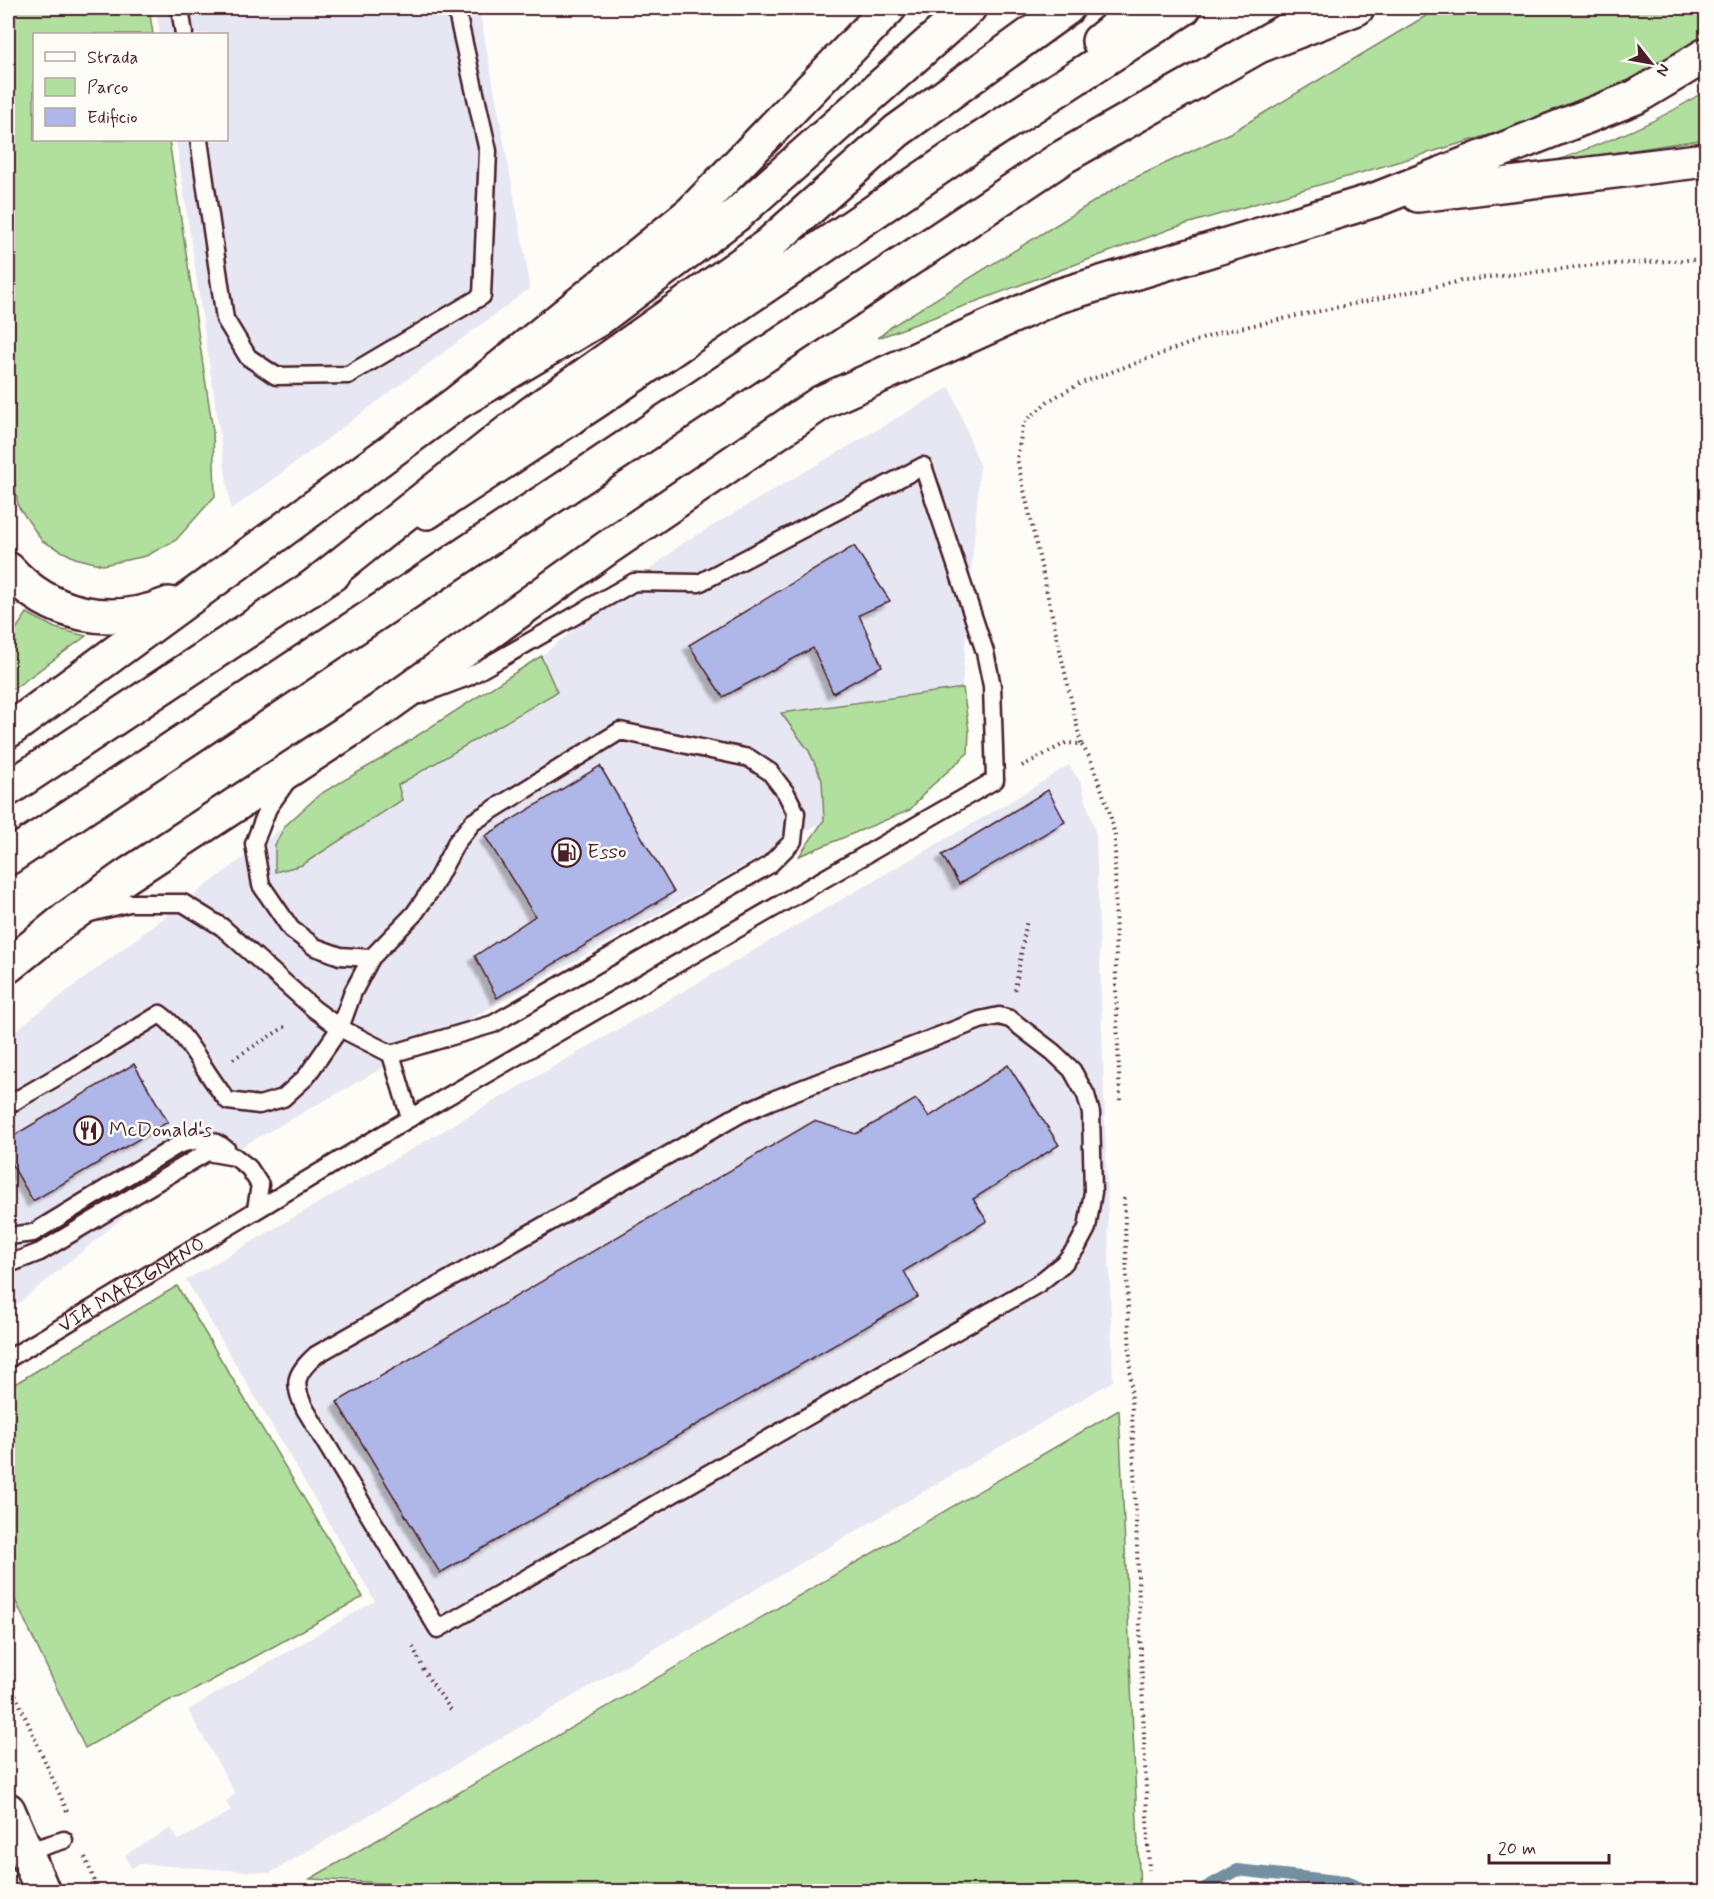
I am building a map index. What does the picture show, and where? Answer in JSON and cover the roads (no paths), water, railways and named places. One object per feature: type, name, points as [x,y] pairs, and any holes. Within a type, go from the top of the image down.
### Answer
[{"type":"main road","points":[[8,731],[458,402],[692,212],[889,8]]},
{"type":"main road","points":[[458,402],[597,320],[736,215],[969,8]]},
{"type":"main road","points":[[309,590],[532,413],[767,246],[897,131],[1067,8]]},
{"type":"main road","points":[[978,141],[1140,8]]},
{"type":"main road","points":[[8,789],[596,401],[978,141],[1184,8]]},
{"type":"main road","points":[[8,858],[1285,8]]},
{"type":"main road","points":[[1023,184],[1063,157],[1326,8]]},
{"type":"main road","points":[[1261,45],[1357,8]]},
{"type":"main road","points":[[8,966],[66,919],[153,858],[379,711],[607,548],[822,402],[1055,297],[1375,200],[1636,97],[1707,56]]},
{"type":"main road","points":[[1375,200],[1707,160]]},
{"type":"main road","points":[[8,569],[30,592],[53,604],[97,616],[142,614],[208,586]]},
{"type":"main road","points":[[8,1810],[44,1892]]},
{"type":"lane","points":[[180,8],[184,33]]},
{"type":"lane","points":[[199,141],[225,319],[248,357],[276,376],[348,375],[482,296],[488,151],[456,8]]},
{"type":"lane","name":"VIA MARIGNANO","points":[[8,1359],[410,1118],[995,780],[992,686],[985,652],[923,466],[699,583],[634,582],[468,677],[379,711]]},
{"type":"lane","points":[[8,1105],[160,1014],[174,1024],[207,1075],[228,1101],[259,1105],[283,1098],[306,1077],[340,1028],[353,992],[371,958],[414,914],[434,887],[456,843],[473,822],[620,731],[749,758],[770,772],[786,793],[796,813],[793,841],[769,865],[494,1024],[391,1054],[340,1028],[314,1009],[222,927],[183,903],[129,903],[66,919]]},
{"type":"lane","points":[[300,761],[268,808],[254,844],[261,885],[291,929],[315,947],[340,956],[371,958]]},
{"type":"lane","points":[[999,1016],[1010,1019],[1053,1052],[1072,1070],[1089,1103],[1092,1124],[1092,1205],[1082,1238],[1064,1263],[1038,1284],[438,1629],[302,1403],[296,1382],[302,1368],[316,1355],[740,1114],[980,1020],[999,1016]]},
{"type":"lane","points":[[391,1054],[410,1118]]},
{"type":"lane","points":[[8,1236],[33,1233],[178,1145],[200,1138],[222,1145],[249,1168],[260,1185],[256,1209]]},
{"type":"lane","points":[[8,1262],[40,1252],[207,1152],[236,1157]]},
{"type":"lane","points":[[25,1852],[64,1840]]},
{"type":"waterway","points":[[1198,1892],[1237,1870],[1346,1882],[1370,1892]]},
{"type":"place","name":"Esso","points":[[566,852]]},
{"type":"place","name":"McDonald's","points":[[88,1130]]}]
